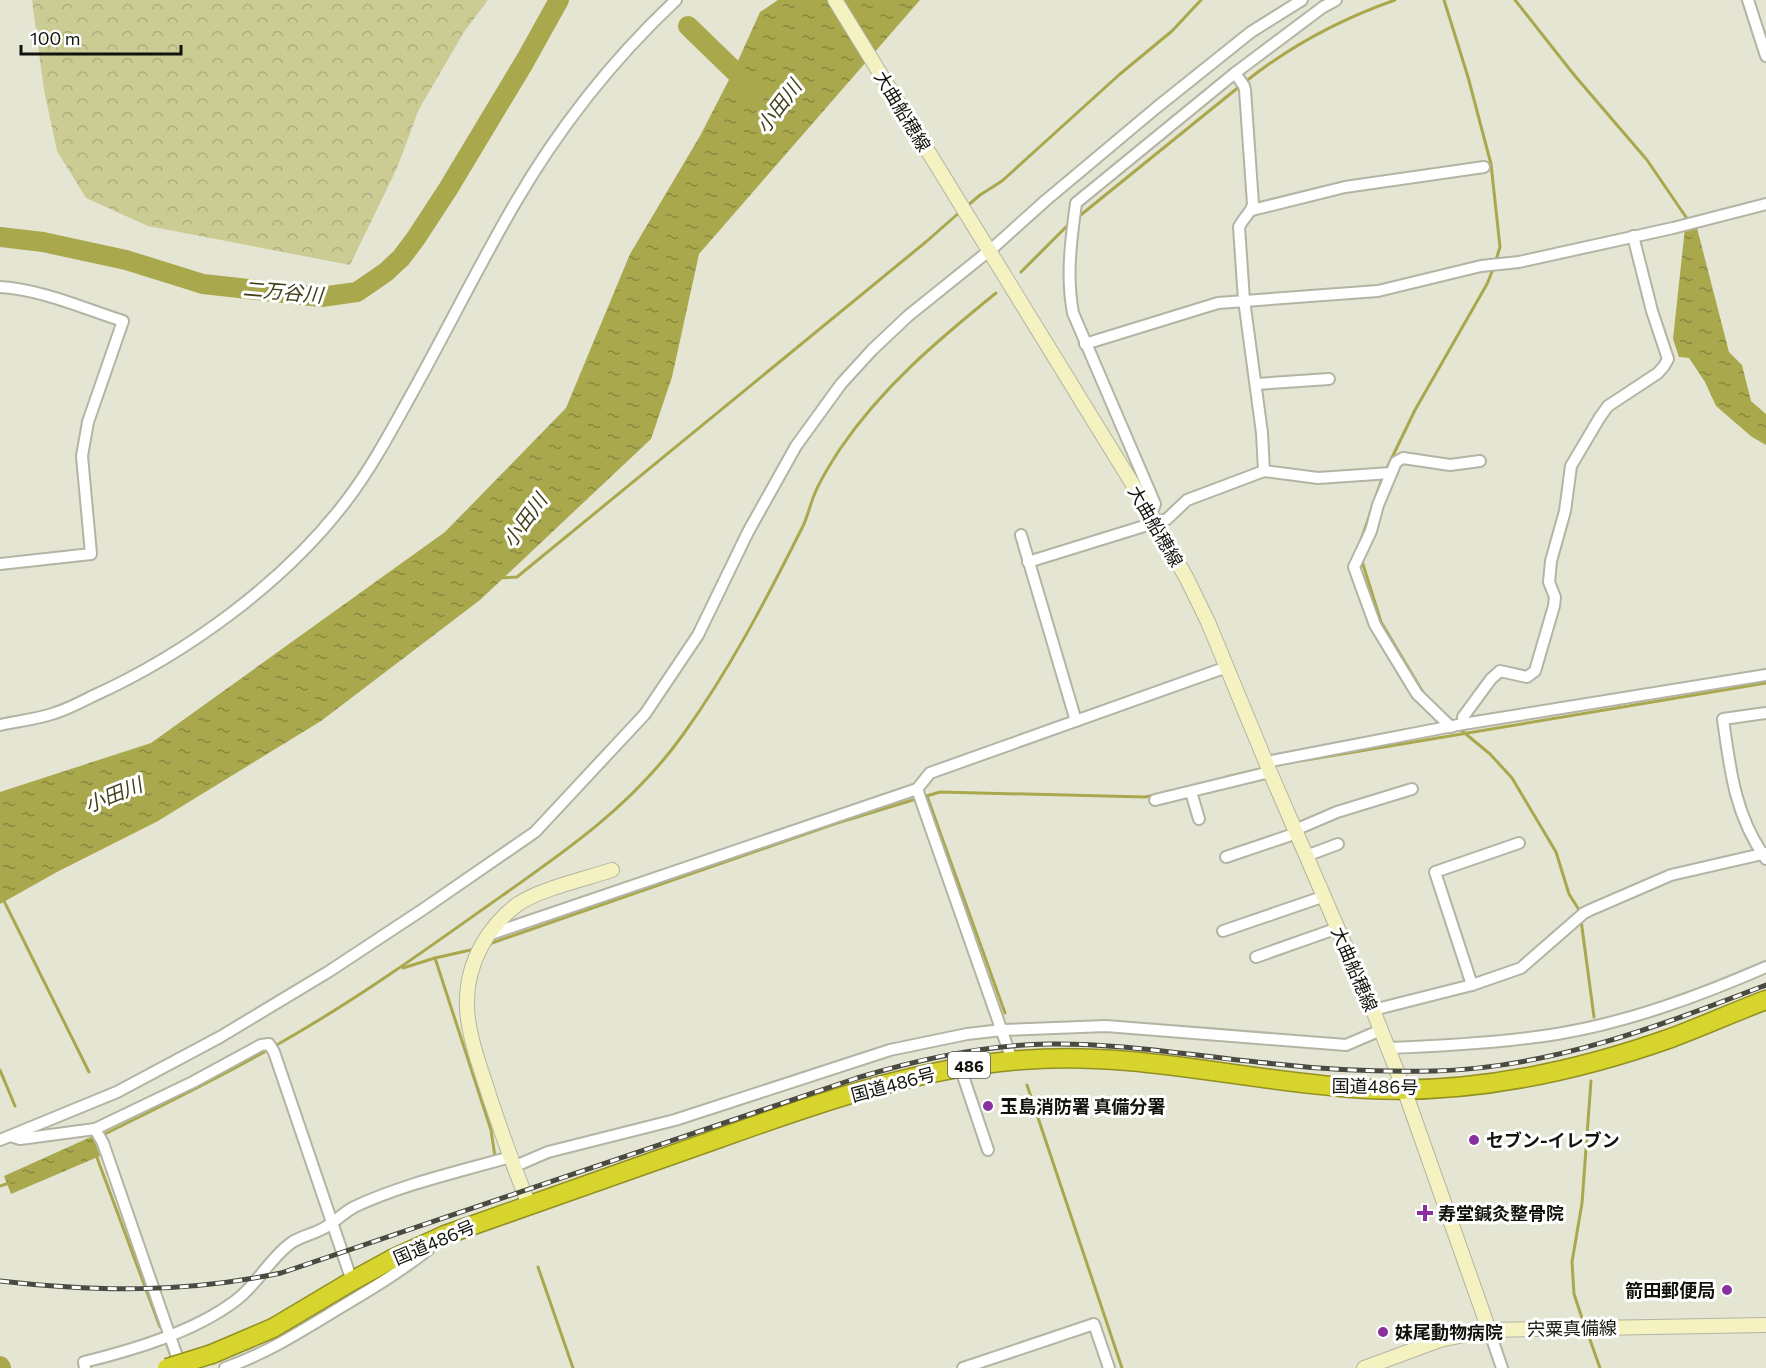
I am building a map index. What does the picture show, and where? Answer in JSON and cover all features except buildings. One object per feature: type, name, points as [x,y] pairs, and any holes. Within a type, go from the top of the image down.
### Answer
[{"type":"highway","name":"国道486号","points":[[167,1368],[212,1354],[273,1328],[394,1258],[446,1235],[812,1106],[960,1067],[1012,1060],[1055,1059],[1143,1062],[1313,1084],[1404,1089],[1485,1084],[1563,1070],[1670,1038],[1766,999]]},
{"type":"main road","name":"大曲船穂線","points":[[835,0],[1153,519],[1187,579],[1325,896],[1404,1089]]},
{"type":"main road","points":[[529,1206],[472,1043],[467,1016],[468,981],[486,938],[499,921],[520,903],[612,870]]},
{"type":"main road","points":[[1404,1089],[1489,1330]]},
{"type":"main road","name":"宍粟真備線","points":[[1364,1368],[1391,1363],[1456,1335],[1489,1330],[1766,1325]]},
{"type":"street","points":[[0,725],[55,713],[112,688],[174,655],[250,598],[307,546],[347,500],[386,441],[514,204],[555,141],[599,81],[647,27],[676,0]]},
{"type":"street","points":[[5,1138],[117,1092],[220,1037],[328,972],[535,832],[645,714],[698,635],[748,532],[796,446],[841,384],[872,350],[908,316],[1242,39],[1277,14],[1302,0]]},
{"type":"street","points":[[1153,519],[1155,504],[1073,313],[1069,293],[1076,203],[1240,79],[1313,14],[1336,0]]},
{"type":"street","points":[[1748,0],[1766,56]]},
{"type":"street","points":[[1240,79],[1252,210]]},
{"type":"street","points":[[1264,471],[1256,384],[1244,300],[1239,227],[1242,220],[1252,210],[1345,187],[1484,167]]},
{"type":"street","points":[[1085,344],[1218,303],[1378,291],[1481,266],[1519,262],[1695,223],[1766,204]]},
{"type":"street","points":[[1463,724],[1463,717],[1491,679],[1500,671],[1527,677],[1536,671],[1554,606],[1555,597],[1549,582],[1551,561],[1565,511],[1571,466],[1608,406],[1658,372],[1665,366],[1668,358],[1652,311],[1633,236]]},
{"type":"street","points":[[0,287],[18,288],[70,301],[123,321],[88,422],[81,456],[92,554],[0,564]]},
{"type":"street","points":[[1256,384],[1329,380]]},
{"type":"street","points":[[1451,728],[1417,694],[1375,625],[1354,567],[1371,531],[1377,505],[1396,462],[1403,458],[1450,465],[1480,461]]},
{"type":"street","points":[[1028,562],[1153,519],[1167,519],[1187,500],[1264,471],[1318,478],[1391,473]]},
{"type":"street","points":[[1021,536],[1076,721]]},
{"type":"street","points":[[486,938],[917,789],[930,773],[1227,667]]},
{"type":"street","points":[[1155,801],[1191,792],[1217,779],[1463,724],[1766,675]]},
{"type":"street","points":[[1373,1010],[1472,985],[1521,968],[1582,915],[1671,875],[1765,856],[1744,821],[1731,778],[1723,719],[1766,713]]},
{"type":"street","points":[[917,789],[1012,1060]]},
{"type":"street","points":[[1226,857],[1296,832],[1337,812],[1412,789]]},
{"type":"street","points":[[1191,792],[1199,819]]},
{"type":"street","points":[[1472,985],[1435,872],[1519,843]]},
{"type":"street","points":[[1306,856],[1338,844]]},
{"type":"street","points":[[1222,931],[1325,896]]},
{"type":"street","points":[[1256,957],[1338,928]]},
{"type":"street","points":[[1388,1048],[1484,1044],[1558,1034],[1641,1014],[1766,967]]},
{"type":"street","points":[[85,1368],[84,1362],[113,1355],[170,1334],[207,1318],[234,1302],[248,1290],[273,1259],[293,1242],[326,1227],[353,1208],[407,1187],[675,1120],[890,1050],[966,1034],[1002,1030],[1106,1026],[1346,1045],[1381,1030]]},
{"type":"street","points":[[5,1138],[99,1135],[261,1045],[271,1048],[352,1281]]},
{"type":"street","points":[[960,1067],[988,1150]]},
{"type":"street","points":[[99,1135],[181,1368]]},
{"type":"street","points":[[225,1368],[283,1342],[376,1286],[446,1235]]},
{"type":"street","points":[[963,1368],[1094,1324],[1109,1368]]},
{"type":"street","points":[[1489,1330],[1502,1368]]},
{"type":"green space","points":[[32,0],[488,0],[464,32],[419,109],[397,168],[350,265],[148,226],[86,198],[57,151],[44,90]]},
{"type":"water","name":"小田川","points":[[778,0],[920,0],[699,254],[672,377],[651,439],[480,600],[321,721],[158,821],[57,872],[0,904],[0,792],[151,743],[445,532],[566,408],[630,254],[700,136],[733,72],[760,12]]},
{"type":"water","points":[[1693,226],[1697,228],[1729,352],[1742,365],[1751,401],[1766,414],[1766,445],[1752,437],[1716,406],[1705,382],[1689,358],[1679,357],[1673,339],[1685,228]]},
{"type":"water","points":[[93,1136],[100,1156],[11,1194],[4,1176]]},
{"type":"waterway","name":"二万谷川","points":[[0,237],[43,242],[126,260],[203,284],[321,297],[357,292],[386,272],[401,258],[416,238],[525,61],[559,0]]},
{"type":"waterway","points":[[966,207],[1002,181],[1120,74],[1172,31],[1201,0]]},
{"type":"waterway","points":[[1245,82],[1298,45],[1355,16],[1395,0]]},
{"type":"waterway","points":[[1444,0],[1468,77],[1491,164],[1500,247],[1496,260]]},
{"type":"waterway","points":[[1515,0],[1575,76],[1647,160],[1688,220]]},
{"type":"waterway","name":"二万谷川","points":[[688,26],[753,89]]},
{"type":"waterway","points":[[1077,218],[1240,86]]},
{"type":"waterway","points":[[499,578],[517,577],[961,211]]},
{"type":"waterway","points":[[1021,272],[1069,224]]},
{"type":"waterway","points":[[1386,470],[1415,410],[1487,284],[1494,267]]},
{"type":"waterway","points":[[103,1135],[255,1057],[353,999],[570,847],[618,807],[662,762],[716,686],[746,635],[804,524],[823,476],[856,426],[912,365],[996,293]]},
{"type":"waterway","points":[[1358,549],[1383,476]]},
{"type":"waterway","points":[[1361,558],[1381,622],[1424,694]]},
{"type":"waterway","points":[[1306,760],[1766,683]]},
{"type":"waterway","points":[[1461,730],[1490,754],[1512,778],[1556,852],[1569,894],[1581,913]]},
{"type":"waterway","points":[[1226,777],[1261,769]]},
{"type":"waterway","points":[[923,797],[940,792],[1145,797],[1155,795]]},
{"type":"waterway","points":[[927,796],[1005,1013]]},
{"type":"waterway","points":[[489,944],[834,824],[916,799]]},
{"type":"waterway","points":[[0,893],[89,1072]]},
{"type":"waterway","points":[[1581,920],[1594,1017]]},
{"type":"waterway","points":[[403,968],[475,949]]},
{"type":"waterway","points":[[435,958],[491,1130],[495,1157]]},
{"type":"waterway","points":[[0,1070],[15,1106]]},
{"type":"waterway","points":[[1582,1318],[1574,1294],[1572,1262],[1582,1203],[1591,1081]]},
{"type":"waterway","points":[[1027,1085],[1122,1368]]},
{"type":"waterway","points":[[96,1155],[160,1327]]},
{"type":"waterway","points":[[0,1186],[9,1183]]},
{"type":"waterway","points":[[538,1267],[573,1368]]},
{"type":"waterway","points":[[1588,1334],[1600,1368]]},
{"type":"waterway","points":[[166,1342],[172,1359]]},
{"type":"railway","points":[[0,1281],[106,1289],[141,1289],[210,1284],[281,1273],[857,1078],[928,1059],[976,1050],[1024,1045],[1077,1044],[1335,1069],[1434,1071],[1477,1068],[1520,1062],[1604,1042],[1766,985]]},
{"type":"place","name":"玉島消防署 真備分署","points":[[988,1106]]},
{"type":"place","name":"セブン-イレブン","points":[[1474,1140]]},
{"type":"place","name":"寿堂鍼灸整骨院","points":[[1425,1213]]},
{"type":"place","name":"箭田郵便局","points":[[1727,1290]]},
{"type":"place","name":"妹尾動物病院","points":[[1383,1332]]}]
